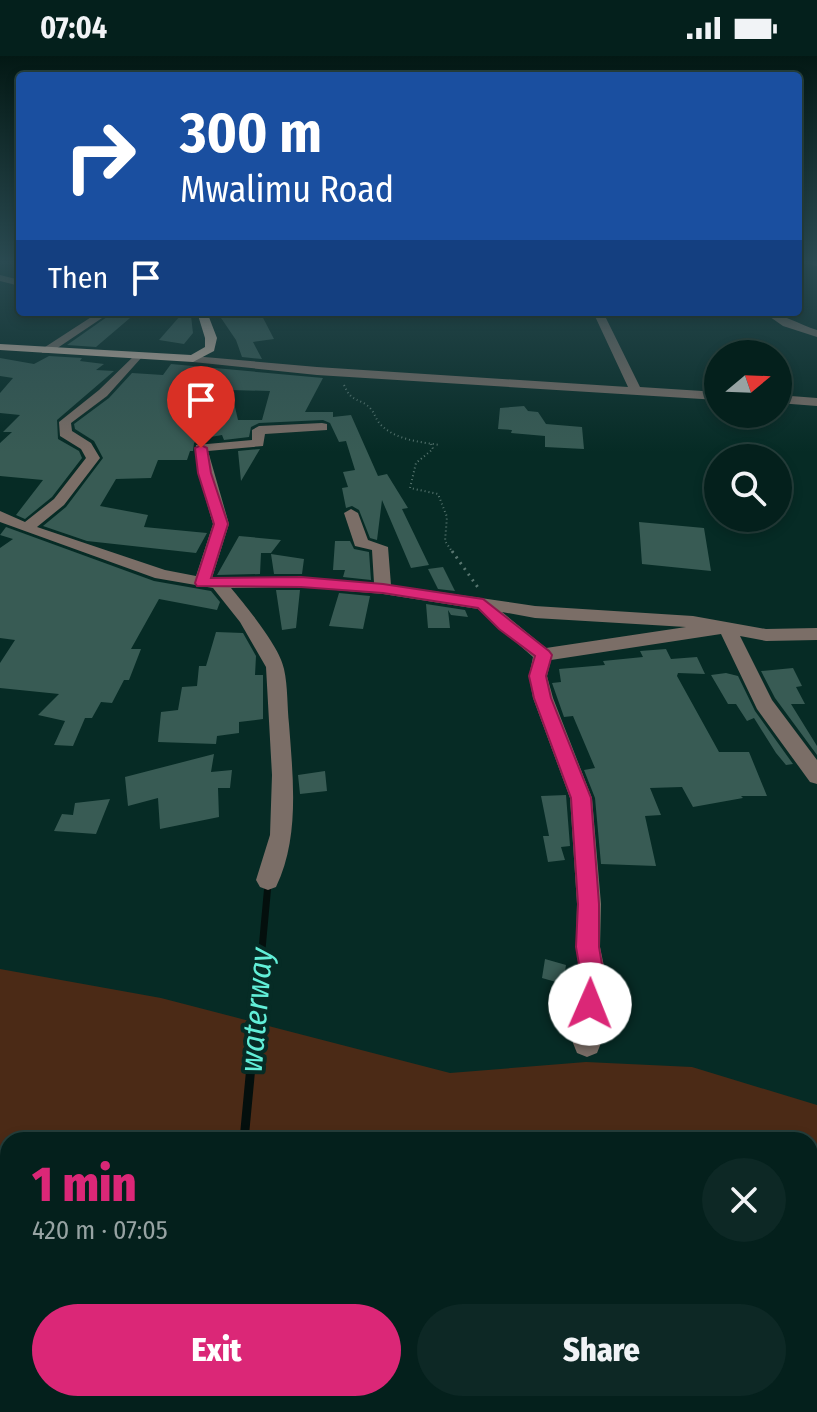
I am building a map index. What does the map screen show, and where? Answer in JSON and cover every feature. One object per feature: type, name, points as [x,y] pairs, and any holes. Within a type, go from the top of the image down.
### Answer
[{"type":"main road","points":[[0,347],[193,359],[210,349],[211,338],[207,325]]},
{"type":"street","points":[[46,351],[86,325]]},
{"type":"street","points":[[604,325],[636,391]]},
{"type":"street","points":[[791,325],[817,334]]},
{"type":"street","points":[[26,528],[59,502],[93,458],[86,446],[65,433],[65,422],[103,393],[136,357]]},
{"type":"street","points":[[193,359],[317,371],[704,395]]},
{"type":"street","points":[[792,400],[817,402]]},
{"type":"street","points":[[210,583],[221,524],[205,473],[201,448],[258,443],[259,430],[322,427]]},
{"type":"street","points":[[351,513],[361,543],[380,547],[383,589]]},
{"type":"street","points":[[0,516],[26,528],[161,574],[210,583],[301,582],[383,589],[490,606],[727,627],[766,635],[817,634]]},
{"type":"street","points":[[210,583],[247,619],[275,667],[282,775],[281,835],[268,880]]},
{"type":"street","points":[[490,606],[504,625],[543,655],[727,627]]},
{"type":"street","points":[[727,627],[764,704],[817,776]]},
{"type":"street","points":[[543,655],[538,676],[543,698],[581,798],[589,904],[588,947],[593,976],[587,1043]]},
{"type":"path","points":[[340,378],[349,397],[371,409],[374,418],[386,429],[411,441],[440,445]]},
{"type":"path","points":[[431,444],[433,449],[416,463],[410,488],[438,494],[445,507],[449,529],[445,541],[490,606]]},
{"type":"shaded area","points":[[0,969],[161,998],[450,1073],[586,1062],[692,1067],[817,1105],[817,1132],[0,1132]]},
{"type":"building","points":[[95,325],[121,325],[96,347],[67,345]]},
{"type":"building","points":[[172,325],[192,325],[193,333],[184,344],[159,340]]},
{"type":"building","points":[[226,325],[267,325],[274,339],[253,342],[262,359],[242,357]]},
{"type":"building","points":[[49,356],[82,358],[80,361],[104,364],[96,370],[114,371],[57,420],[58,439],[79,451],[82,458],[52,497],[25,519],[16,515],[43,480],[0,476],[0,443],[12,432],[3,432],[20,415],[0,413],[0,393],[13,378],[0,376],[0,358],[34,364]]},
{"type":"building","points":[[171,364],[323,378],[305,412],[333,412],[333,417],[351,415],[378,476],[387,474],[408,508],[402,509],[429,565],[411,568],[382,500],[377,540],[370,538],[359,510],[352,506],[346,508],[342,488],[348,487],[343,472],[355,470],[346,441],[339,442],[330,423],[323,420],[259,423],[251,427],[249,437],[224,440],[222,435],[199,439],[187,460],[158,460],[151,478],[116,479],[100,506],[148,515],[144,527],[207,533],[196,553],[87,541],[43,526],[66,507],[103,458],[94,441],[75,429],[74,424],[109,398],[132,373],[163,375]],"holes":[[[231,390],[270,391],[262,420],[238,420]]]},
{"type":"building","points":[[524,406],[528,411],[538,412],[546,424],[582,427],[584,449],[545,447],[545,436],[498,429],[500,408]]},
{"type":"building","points":[[260,449],[241,481],[238,451]]},
{"type":"building","points":[[639,522],[704,528],[711,571],[642,564]]},
{"type":"building","points":[[6,527],[154,581],[211,591],[220,602],[217,610],[159,599],[131,649],[141,649],[129,680],[124,680],[112,703],[101,702],[92,718],[85,718],[73,746],[54,745],[65,721],[38,715],[59,694],[0,688],[0,663],[15,640],[0,638],[0,548],[13,539],[0,535]]},
{"type":"building","points":[[239,536],[281,540],[271,553],[261,553],[260,574],[217,575]]},
{"type":"building","points":[[335,541],[350,541],[354,549],[369,552],[371,580],[343,577],[345,570],[333,570]]},
{"type":"building","points":[[271,554],[304,559],[302,574],[274,574]]},
{"type":"building","points":[[443,567],[455,591],[438,589],[428,569]]},
{"type":"building","points":[[276,590],[300,590],[296,628],[282,630]]},
{"type":"building","points":[[339,593],[370,596],[363,629],[329,626]]},
{"type":"building","points":[[426,604],[465,610],[468,617],[451,615],[448,610],[450,628],[428,628]]},
{"type":"building","points":[[216,632],[243,633],[256,656],[255,675],[263,675],[263,719],[239,722],[239,733],[217,736],[216,744],[158,742],[161,712],[178,710],[182,687],[197,686],[199,666],[206,666]]},
{"type":"building","points":[[666,649],[671,659],[697,657],[705,674],[678,673],[677,676],[719,752],[749,752],[767,796],[741,796],[743,798],[693,807],[682,787],[650,788],[661,815],[645,816],[656,866],[601,864],[595,798],[584,770],[595,768],[573,716],[564,717],[552,683],[561,682],[559,669],[605,665],[603,661],[643,657],[640,651]]},
{"type":"building","points":[[793,668],[802,686],[796,687],[805,704],[791,704],[817,746],[817,755],[775,698],[761,671]]},
{"type":"building","points":[[726,673],[738,676],[755,711],[793,764],[786,765],[754,718],[747,721],[736,704],[728,704],[711,675]]},
{"type":"building","points":[[214,754],[211,772],[232,770],[230,788],[218,788],[219,817],[160,829],[158,798],[128,806],[125,777]]},
{"type":"building","points":[[325,771],[327,791],[300,794],[298,775]]},
{"type":"building","points":[[566,795],[570,846],[561,847],[565,860],[548,862],[543,836],[549,836],[541,796]]},
{"type":"building","points":[[110,799],[96,834],[54,831],[62,814],[73,815],[75,803]]},
{"type":"building","points":[[545,959],[566,965],[563,984],[542,978]]},
{"type":"waterway","name":"waterway","points":[[253,1047],[268,884]]},
{"type":"waterway","name":"waterway","points":[[245,1132],[253,1045]]},
{"type":"route","points":[[201,448],[205,473],[221,524],[202,583],[301,582],[383,589],[483,604],[504,625],[543,655],[538,676],[543,698],[581,798],[589,904],[588,947],[593,976],[590,1004]]}]
